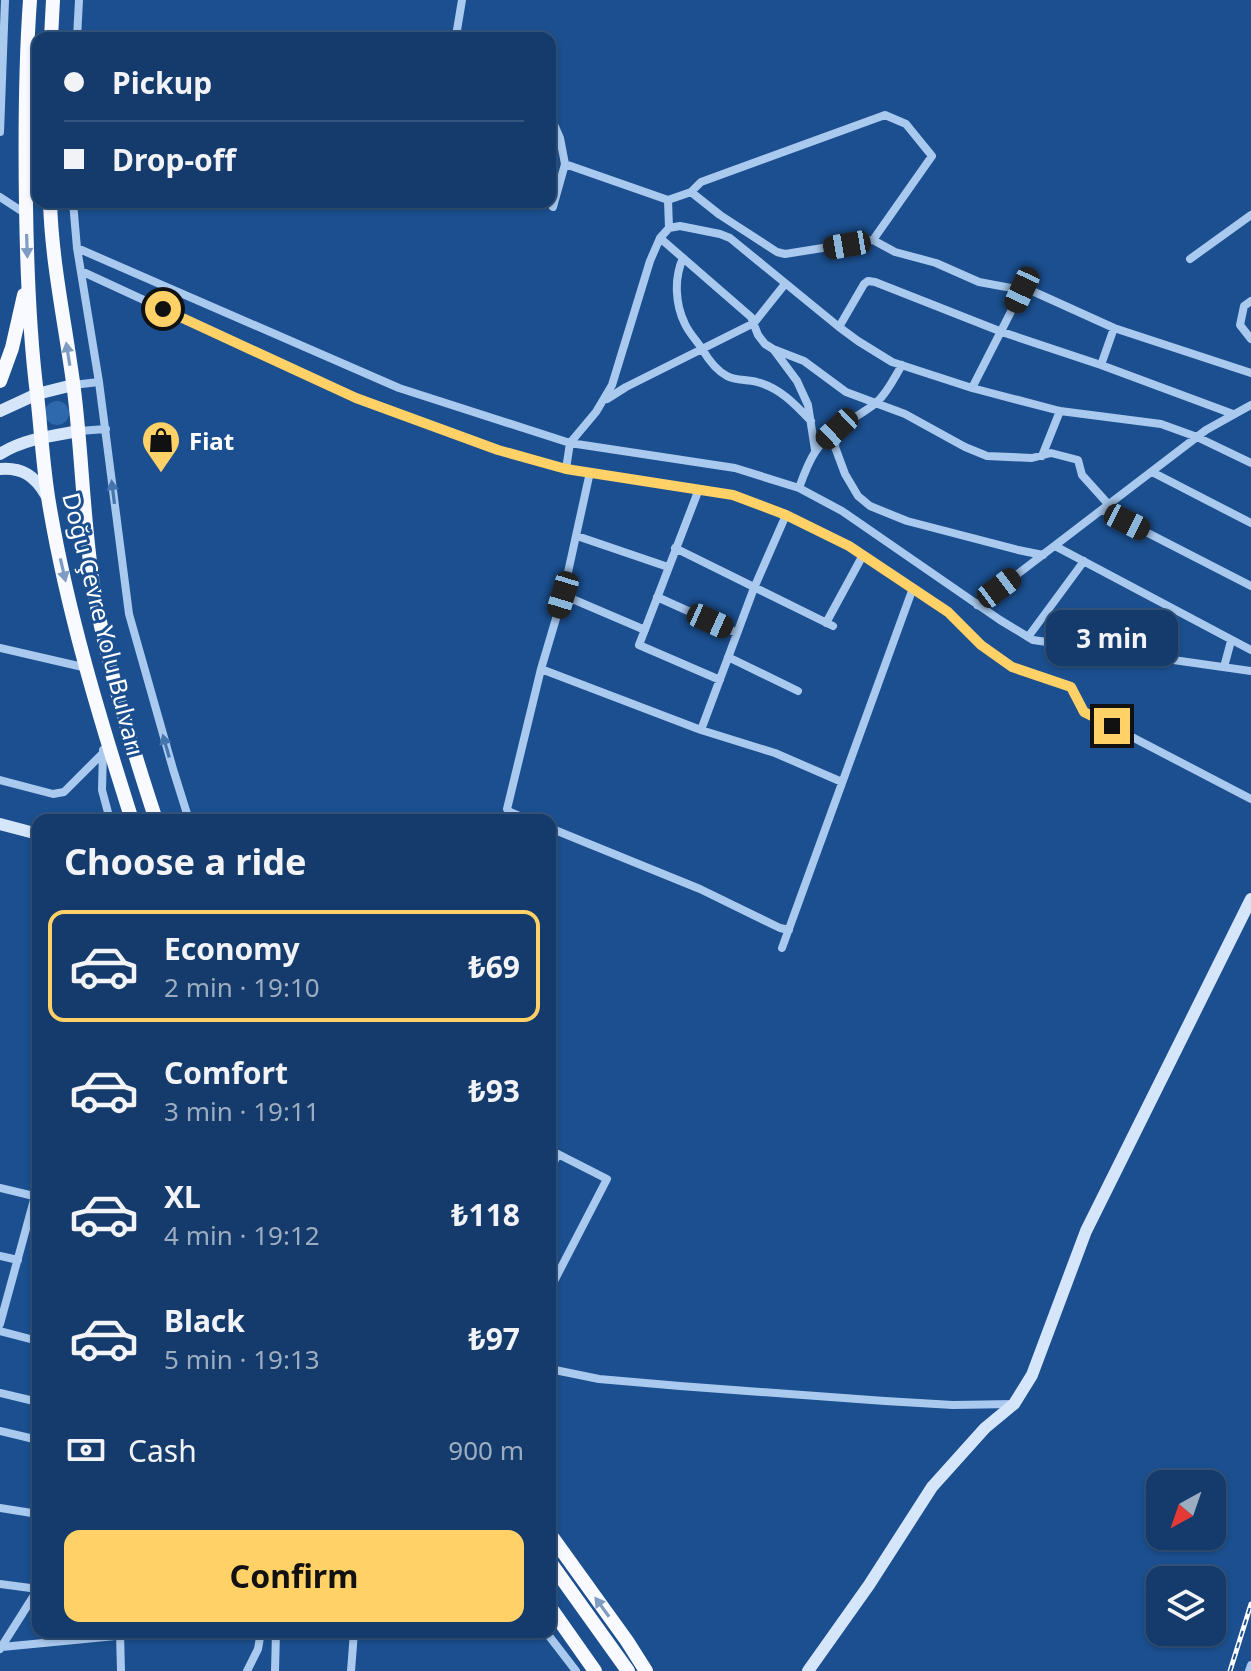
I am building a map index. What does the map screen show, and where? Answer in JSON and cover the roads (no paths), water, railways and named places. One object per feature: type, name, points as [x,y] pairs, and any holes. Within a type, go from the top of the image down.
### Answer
[{"type":"highway","points":[[0,381],[12,348],[28,275],[25,134],[30,0]]},
{"type":"highway","points":[[51,32],[53,0]]},
{"type":"highway","name":"Doğu Çevre Yolu Bulvarı","points":[[50,208],[54,258],[79,431],[95,595],[131,742],[154,814]]},
{"type":"highway","name":"Doğu Çevre Yolu Bulvarı","points":[[28,275],[32,360],[49,501],[87,668],[130,814]]},
{"type":"highway","points":[[556,1542],[646,1671]]},
{"type":"highway","points":[[556,1570],[628,1671]]},
{"type":"highway","points":[[556,1616],[595,1671]]},
{"type":"highway","points":[[572,1639],[586,1671]]},
{"type":"main road","points":[[0,411],[37,394],[73,385]]},
{"type":"main road","points":[[0,454],[41,437],[79,431]]},
{"type":"main road","points":[[0,469],[16,469],[34,478],[49,501]]},
{"type":"main road","points":[[0,824],[32,832]]},
{"type":"main road","points":[[808,1671],[869,1585],[932,1487],[985,1428],[1014,1404],[1032,1375],[1086,1231],[1251,899]]},
{"type":"street","points":[[0,132],[5,0]]},
{"type":"street","points":[[77,32],[79,0]]},
{"type":"street","points":[[458,32],[462,0]]},
{"type":"street","points":[[565,164],[668,200],[691,192],[701,182],[885,115],[906,124],[932,156],[873,240]]},
{"type":"street","points":[[556,129],[565,164],[556,196]]},
{"type":"street","points":[[691,192],[777,252],[793,254],[873,240],[895,252],[936,263],[979,282],[1030,290],[1114,328],[1251,373]]},
{"type":"street","points":[[0,197],[26,214]]},
{"type":"street","points":[[668,200],[669,228]]},
{"type":"street","name":"Doğu Çevre Yolu Bulvarı","points":[[74,208],[129,614],[187,814]]},
{"type":"street","points":[[1190,259],[1251,215]]},
{"type":"street","points":[[566,469],[570,443],[612,385],[660,238],[669,228],[680,226],[730,238],[839,327],[902,365],[972,388],[1060,411],[1161,424],[1251,463]]},
{"type":"street","points":[[660,238],[751,317],[765,344],[804,361],[846,392],[905,414],[987,456],[1032,458],[1051,453],[1078,460],[1082,475],[1106,507],[1251,586]]},
{"type":"street","points":[[77,248],[399,388],[570,443],[735,468],[799,488],[842,511],[1033,640],[1251,671]]},
{"type":"street","points":[[683,258],[676,293],[684,322],[706,357],[724,375],[771,386],[811,421]]},
{"type":"street","points":[[81,271],[356,398],[498,450],[566,469],[733,495],[786,515],[849,546],[913,588],[948,612],[981,645],[1012,667],[1071,687],[1084,712],[1251,799]]},
{"type":"street","points":[[839,327],[864,284],[875,282],[1002,332],[1233,414]]},
{"type":"street","points":[[603,401],[754,323],[785,284]]},
{"type":"street","points":[[972,388],[1022,290]]},
{"type":"street","points":[[1251,301],[1244,306],[1240,325],[1251,339]]},
{"type":"street","points":[[1101,365],[1114,328]]},
{"type":"street","points":[[773,349],[797,381],[808,405],[815,450]]},
{"type":"street","points":[[799,488],[815,450],[837,429],[876,403],[902,365]]},
{"type":"street","points":[[73,385],[99,382]]},
{"type":"street","points":[[977,605],[1197,437],[1251,405]]},
{"type":"street","points":[[1042,456],[1060,411]]},
{"type":"street","points":[[79,431],[106,429]]},
{"type":"street","points":[[837,429],[835,447],[845,474],[858,496],[870,506],[907,521],[1043,555]]},
{"type":"street","points":[[515,814],[507,809],[541,669],[563,595],[590,472]]},
{"type":"street","points":[[1152,472],[1251,523]]},
{"type":"street","points":[[699,489],[639,645],[720,680]]},
{"type":"street","points":[[701,730],[754,588],[786,515]]},
{"type":"street","points":[[577,536],[668,567]]},
{"type":"street","points":[[1055,546],[1251,650]]},
{"type":"street","points":[[675,548],[829,624],[863,555]]},
{"type":"street","points":[[1028,637],[1084,561]]},
{"type":"street","points":[[782,948],[913,588]]},
{"type":"street","points":[[563,595],[645,630]]},
{"type":"street","points":[[657,597],[737,633]]},
{"type":"street","points":[[1224,667],[1231,641]]},
{"type":"street","points":[[0,648],[87,668]]},
{"type":"street","points":[[728,657],[798,691]]},
{"type":"street","points":[[541,669],[701,730],[775,753],[842,782]]},
{"type":"street","points":[[104,729],[102,790],[108,814]]},
{"type":"street","points":[[0,780],[53,794],[64,792],[103,753]]},
{"type":"street","points":[[556,830],[700,889],[789,930]]},
{"type":"street","points":[[556,1153],[607,1179],[556,1277]]},
{"type":"street","points":[[0,1188],[32,1195]]},
{"type":"street","points":[[0,1324],[32,1210]]},
{"type":"street","points":[[0,1256],[18,1260]]},
{"type":"street","points":[[0,1331],[32,1339]]},
{"type":"street","points":[[556,1370],[599,1379],[742,1391],[939,1404],[1014,1404]]},
{"type":"street","points":[[0,1393],[32,1401]]},
{"type":"street","points":[[0,1431],[32,1439]]},
{"type":"street","points":[[0,1508],[32,1513]]},
{"type":"street","points":[[0,1584],[32,1588]]},
{"type":"street","points":[[1,1648],[32,1599]]},
{"type":"street","points":[[1,1648],[86,1638]]},
{"type":"street","points":[[120,1638],[121,1671]]},
{"type":"street","points":[[247,1671],[260,1638]]},
{"type":"street","points":[[275,1671],[276,1638]]},
{"type":"street","points":[[351,1671],[354,1638]]},
{"type":"street","points":[[550,1638],[573,1671]]},
{"type":"railway","points":[[1230,1671],[1251,1604]]},
{"type":"place","name":"Fiat","points":[[161,474]]}]
